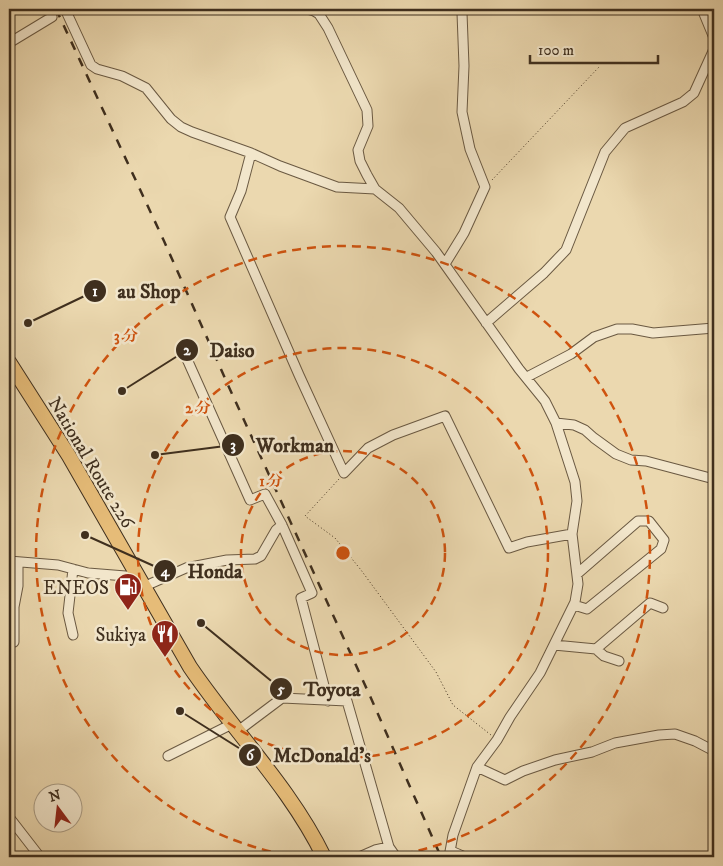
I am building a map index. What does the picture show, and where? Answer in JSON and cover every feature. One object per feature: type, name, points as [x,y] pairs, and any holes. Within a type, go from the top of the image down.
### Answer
[{"type":"highway","name":"National Route 226","points":[[9,362],[69,456],[190,667],[209,695],[271,772],[301,815],[324,857]]},
{"type":"street","points":[[9,43],[52,17],[49,9]]},
{"type":"street","points":[[307,9],[314,10],[319,14],[328,28],[367,110],[368,126],[358,150],[358,156],[375,189],[399,208],[424,236],[519,369],[545,402],[556,423],[575,482],[577,501],[572,534],[578,584],[574,605],[540,673],[497,740],[476,767],[453,835],[450,854],[465,857]]},
{"type":"street","points":[[702,9],[714,38]]},
{"type":"street","points":[[68,10],[86,57],[91,65],[122,76],[146,88],[156,98],[166,113],[181,127],[337,187],[375,189]]},
{"type":"street","points":[[445,264],[464,233],[485,187],[470,149],[462,112],[464,66],[462,10]]},
{"type":"street","points":[[486,323],[544,273],[566,250],[605,152],[613,142],[625,128],[683,102],[694,94],[714,49]]},
{"type":"street","points":[[251,153],[241,191],[230,217],[299,376],[344,473],[368,448],[384,439],[445,416],[509,548],[527,542],[572,534]]},
{"type":"street","points":[[527,377],[571,354],[594,337],[617,329],[632,328],[653,333],[714,328]]},
{"type":"street","points":[[182,348],[250,500],[265,494],[282,525],[312,593],[302,598],[328,700]]},
{"type":"street","points":[[556,423],[574,425],[585,430],[616,454],[631,460],[646,461],[714,479]]},
{"type":"street","points":[[574,605],[587,609],[661,549],[664,540],[649,521],[638,522],[577,574]]},
{"type":"street","points":[[14,642],[14,607],[18,586],[13,562],[58,565],[88,573],[141,582],[186,568],[227,560],[255,559],[261,556],[276,530],[282,525]]},
{"type":"street","points":[[73,569],[68,613],[73,635]]},
{"type":"street","points":[[596,649],[650,603],[663,608]]},
{"type":"street","points":[[554,645],[596,649],[604,656],[619,661]]},
{"type":"street","points":[[168,756],[235,728],[282,698],[347,702],[389,847],[396,857]]},
{"type":"street","points":[[476,767],[505,780],[523,771],[555,760],[592,752],[615,743],[675,734],[696,741],[714,751]]},
{"type":"street","points":[[9,817],[40,857]]},
{"type":"street","points":[[359,857],[375,850],[389,847]]},
{"type":"path","points":[[485,187],[599,67]]},
{"type":"path","points":[[344,473],[304,516],[335,538],[436,672],[453,704],[497,740]]},
{"type":"railway","points":[[56,9],[164,241],[441,857]]},
{"type":"place","name":"au Shop","points":[[28,323]]},
{"type":"place","name":"Daiso","points":[[122,391]]},
{"type":"place","name":"Workman","points":[[155,455]]},
{"type":"place","name":"Honda","points":[[85,535]]},
{"type":"place","name":"ENEOS","points":[[128,611]]},
{"type":"place","name":"Toyota","points":[[201,623]]},
{"type":"place","name":"Sukiya","points":[[165,658]]},
{"type":"place","name":"McDonald's","points":[[180,711]]}]
